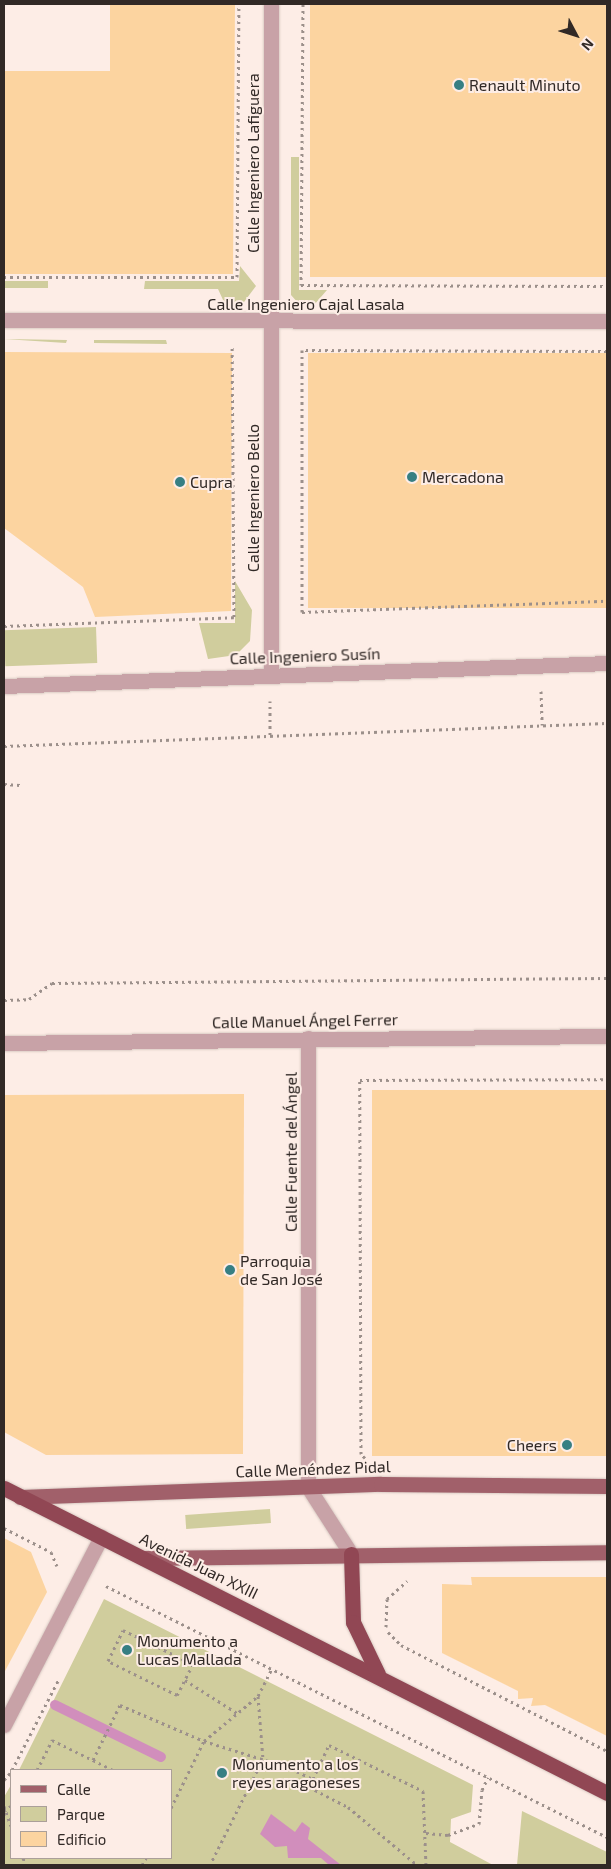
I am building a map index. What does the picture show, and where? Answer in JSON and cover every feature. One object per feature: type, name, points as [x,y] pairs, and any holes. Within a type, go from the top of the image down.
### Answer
[{"type":"highway","name":"Avenida Juan XXIII","points":[[4,1488],[378,1675],[607,1793]]},
{"type":"highway","points":[[351,1554],[353,1622],[378,1675]]},
{"type":"main road","name":"Calle Menéndez Pidal","points":[[20,1497],[308,1487],[607,1486]]},
{"type":"main road","points":[[143,1558],[607,1552]]},
{"type":"street","name":"Calle Ingeniero Lafiguera","points":[[271,4],[271,321]]},
{"type":"street","name":"Calle Ingeniero Cajal Lasala","points":[[4,320],[607,321]]},
{"type":"street","name":"Calle Ingeniero Bello","points":[[270,675],[271,321]]},
{"type":"street","name":"Calle Ingeniero Susín","points":[[4,686],[607,663]]},
{"type":"street","name":"Calle Manuel Ángel Ferrer","points":[[4,1043],[607,1036]]},
{"type":"street","name":"Calle Fuente del Ángel","points":[[308,1038],[308,1487]]},
{"type":"street","points":[[308,1487],[351,1554]]},
{"type":"street","points":[[4,1725],[101,1537]]},
{"type":"path","points":[[4,277],[237,277],[239,4]]},
{"type":"path","points":[[303,4],[301,285],[607,286]]},
{"type":"path","points":[[4,626],[234,617],[235,347]]},
{"type":"path","points":[[607,351],[302,350],[302,612],[607,600]]},
{"type":"path","points":[[542,691],[542,725]]},
{"type":"path","points":[[270,701],[270,735]]},
{"type":"path","points":[[4,746],[607,723]]},
{"type":"path","points":[[4,784],[20,785]]},
{"type":"path","points":[[4,1000],[29,999],[52,982],[607,978]]},
{"type":"path","points":[[368,1460],[361,1454],[360,1080],[607,1080]]},
{"type":"path","points":[[4,1528],[50,1552],[56,1560],[56,1575]]},
{"type":"path","points":[[416,1578],[397,1587],[384,1606],[386,1628],[395,1641],[607,1751]]},
{"type":"path","points":[[101,1596],[107,1585],[607,1837]]},
{"type":"path","points":[[124,1630],[193,1664],[185,1680],[177,1695],[108,1661],[124,1630]]},
{"type":"path","points":[[172,1806],[204,1741],[258,1696],[272,1668]]},
{"type":"path","points":[[13,1769],[62,1674]]},
{"type":"path","points":[[185,1680],[237,1713]]},
{"type":"path","points":[[210,1865],[263,1759],[258,1696]]},
{"type":"path","points":[[93,1760],[120,1705],[204,1741],[263,1759],[312,1779]]},
{"type":"path","points":[[38,1769],[52,1740],[111,1769]]},
{"type":"path","points":[[418,1865],[348,1807],[309,1787],[329,1744],[423,1791],[426,1865]]},
{"type":"path","points":[[426,1833],[448,1835],[480,1824],[482,1790],[488,1777]]},
{"type":"path","points":[[4,1806],[10,1824]]},
{"type":"green space","points":[[291,157],[299,157],[299,290],[327,290],[314,305],[299,304],[291,295]]},
{"type":"green space","points":[[240,266],[256,286],[244,302],[224,302],[218,289],[144,289],[145,281],[239,281]]},
{"type":"green space","points":[[4,281],[48,281],[48,288],[4,288]]},
{"type":"green space","points":[[4,339],[67,340],[66,343]]},
{"type":"green space","points":[[94,340],[166,340],[167,344],[94,343]]},
{"type":"green space","points":[[235,581],[252,610],[250,641],[236,655],[208,659],[199,623],[235,623]]},
{"type":"green space","points":[[96,627],[97,663],[5,666],[4,630]]},
{"type":"green space","points":[[270,1509],[271,1523],[186,1529],[185,1515]]},
{"type":"green space","points":[[104,1599],[473,1785],[471,1812],[451,1819],[450,1842],[493,1865],[4,1865],[4,1797],[10,1787],[10,1859],[172,1859],[172,1769],[19,1769]]},
{"type":"green space","points":[[522,1811],[607,1852],[607,1865],[517,1865]]},
{"type":"shaded area","points":[[271,1814],[295,1832],[302,1822],[310,1828],[308,1839],[341,1865],[329,1865],[321,1858],[288,1858],[287,1846],[275,1847],[260,1834]]},
{"type":"building","points":[[110,4],[235,4],[233,274],[4,274],[4,71],[110,71]]},
{"type":"building","points":[[310,4],[607,4],[607,277],[310,277]]},
{"type":"building","points":[[4,352],[232,353],[231,611],[95,617],[83,587],[4,528]]},
{"type":"building","name":"Mercadona","points":[[308,353],[607,353],[607,608],[308,608]]},
{"type":"building","points":[[372,1090],[607,1090],[607,1456],[372,1456]]},
{"type":"building","points":[[244,1094],[243,1454],[46,1455],[4,1432],[4,1095]]},
{"type":"building","points":[[4,1538],[31,1552],[47,1592],[4,1673]]},
{"type":"building","points":[[471,1577],[607,1577],[607,1736],[545,1705],[531,1706],[533,1698],[518,1699],[518,1691],[442,1653],[442,1584],[472,1585]]},
{"type":"waterway","points":[[55,1705],[161,1757]]},
{"type":"place","name":"Renault Minuto","points":[[459,85]]},
{"type":"place","name":"Mercadona","points":[[412,477]]},
{"type":"place","name":"Cupra","points":[[180,482]]},
{"type":"place","name":"Parroquia de San José","points":[[230,1270]]},
{"type":"place","name":"Cheers","points":[[567,1445]]},
{"type":"place","name":"Monumento a Lucas Mallada","points":[[127,1650]]},
{"type":"place","name":"Monumento a los reyes aragoneses","points":[[222,1773]]}]
